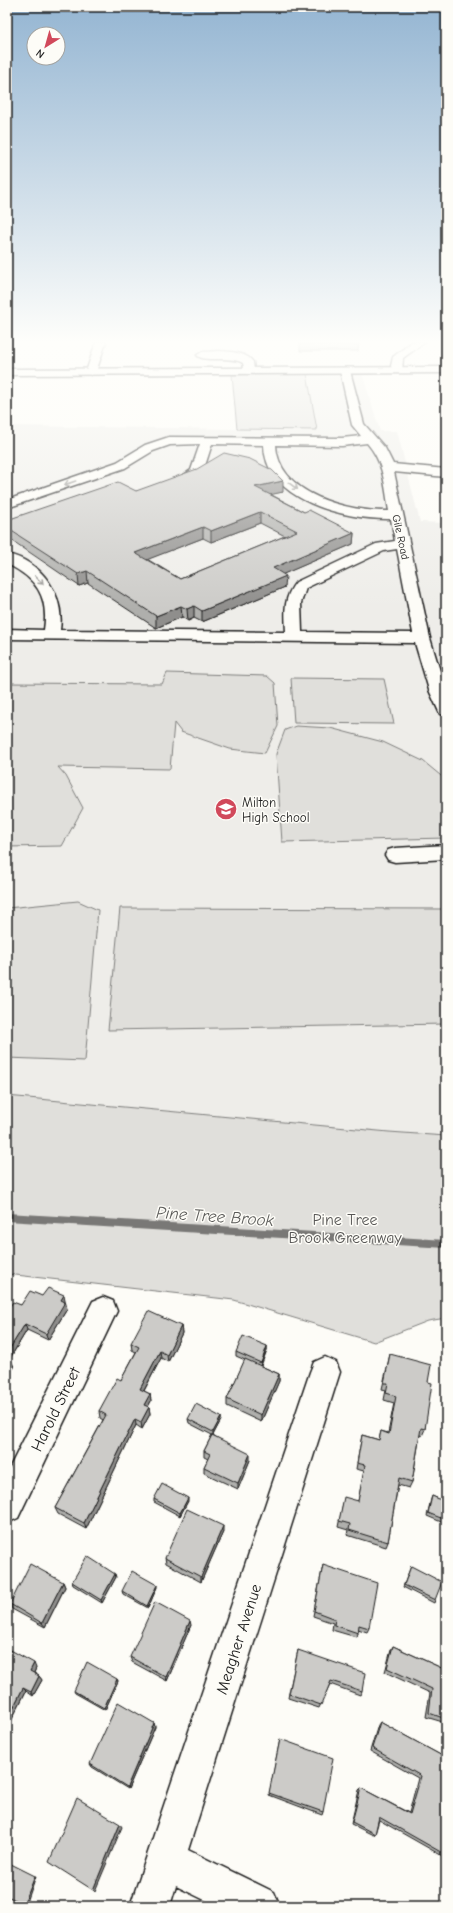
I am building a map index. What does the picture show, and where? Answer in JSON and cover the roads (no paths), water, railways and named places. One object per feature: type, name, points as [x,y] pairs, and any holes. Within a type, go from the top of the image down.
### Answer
[{"type":"street","name":"Gile Road","points":[[363,431],[383,454],[387,467],[422,638],[437,690],[446,710]]},
{"type":"street","points":[[7,504],[127,463],[145,450],[173,441],[207,440],[342,442],[370,439]]},
{"type":"street","points":[[183,480],[196,472],[207,440]]},
{"type":"street","points":[[270,441],[272,458],[278,472],[300,491],[327,505],[352,513],[396,515]]},
{"type":"street","points":[[387,467],[446,473]]},
{"type":"street","points":[[107,470],[121,479]]},
{"type":"street","points":[[294,637],[293,601],[296,591],[301,585],[381,547],[403,544]]},
{"type":"street","points":[[7,558],[30,571],[43,584],[50,594],[54,604],[55,617],[51,634]]},
{"type":"street","points":[[7,634],[422,638]]},
{"type":"street","points":[[395,855],[446,852]]},
{"type":"street","name":"Harold Street","points":[[7,1507],[103,1311]]},
{"type":"street","name":"Meagher Avenue","points":[[150,1906],[325,1372]]},
{"type":"street","points":[[165,1860],[260,1906]]},
{"type":"waterway","name":"Pine Tree Brook","points":[[7,1217],[446,1244]]},
{"type":"place","name":"Milton High School","points":[[226,809]]},
{"type":"park label","name":"Pine Tree Brook Greenway","points":[[345,1228]]}]
